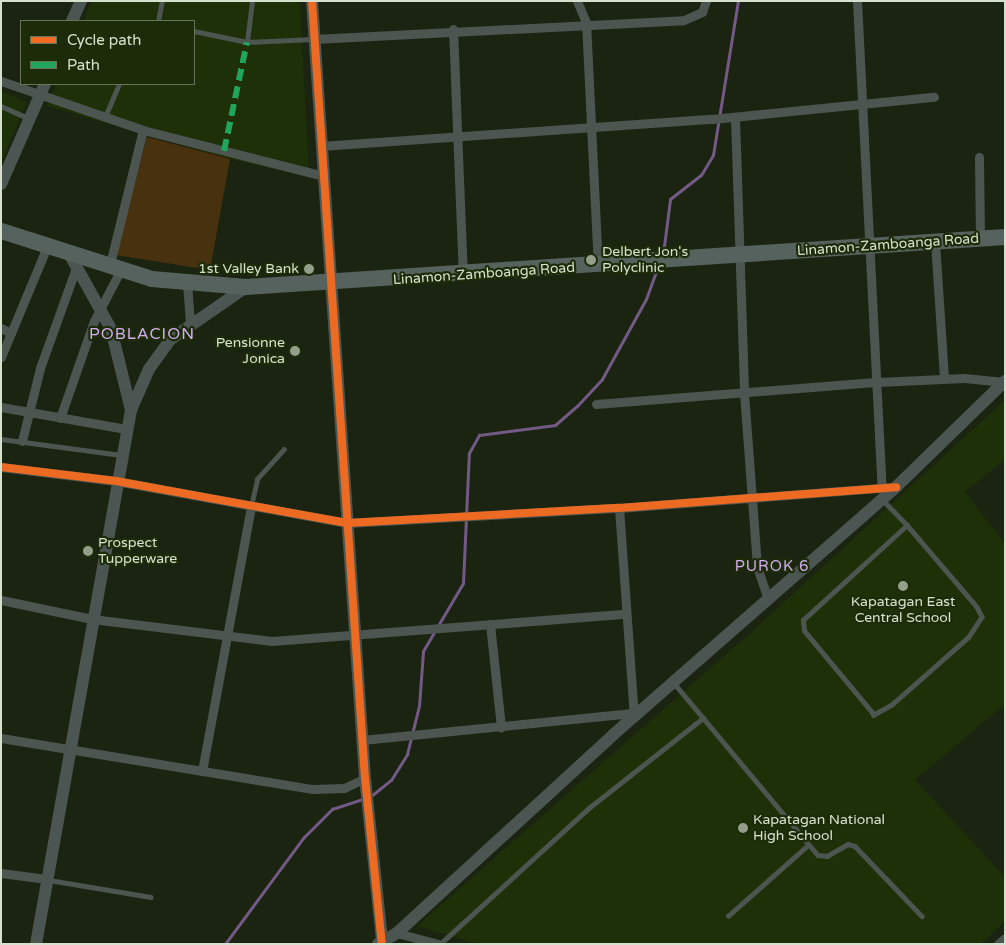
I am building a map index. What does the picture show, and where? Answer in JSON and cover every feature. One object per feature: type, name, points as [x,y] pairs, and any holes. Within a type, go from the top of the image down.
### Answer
[{"type":"highway","name":"Linamon-Zamboanga Road","points":[[1,231],[46,248],[73,262],[186,283],[246,287],[331,284],[1005,237]]},
{"type":"street","points":[[312,1],[365,783],[381,943],[397,934],[633,715],[768,599],[882,494],[896,487],[1004,382]]},
{"type":"street","points":[[577,1],[586,22],[598,265]]},
{"type":"street","points":[[314,39],[586,22],[684,20],[702,12],[706,1]]},
{"type":"street","points":[[857,1],[861,106],[878,382],[882,494]]},
{"type":"street","points":[[72,20],[78,2]]},
{"type":"street","points":[[453,29],[463,275]]},
{"type":"street","points":[[1,81],[38,98],[143,130],[324,176]]},
{"type":"street","points":[[1,184],[44,85]]},
{"type":"street","points":[[322,146],[712,119],[934,98]]},
{"type":"street","points":[[732,117],[736,256],[744,393],[758,578],[768,599]]},
{"type":"street","points":[[60,418],[115,269],[143,130]]},
{"type":"street","points":[[979,157],[980,238]]},
{"type":"street","points":[[935,242],[944,379]]},
{"type":"street","points":[[1,357],[46,248]]},
{"type":"street","points":[[73,262],[100,306],[118,347],[130,410]]},
{"type":"street","points":[[22,441],[27,412],[73,262]]},
{"type":"street","points":[[186,283],[190,324]]},
{"type":"street","points":[[36,944],[130,410],[158,354],[190,324],[246,287]]},
{"type":"street","points":[[1,328],[12,333]]},
{"type":"street","points":[[596,404],[878,382],[944,379],[1004,382]]},
{"type":"street","points":[[1,407],[126,429]]},
{"type":"street","points":[[1,467],[116,481],[251,507],[347,522],[457,518],[753,498],[882,494]]},
{"type":"street","points":[[202,771],[251,507]]},
{"type":"street","points":[[618,508],[633,715]]},
{"type":"street","points":[[1,600],[92,619],[272,641],[355,637],[417,630],[625,614]]},
{"type":"street","points":[[490,624],[501,727]]},
{"type":"street","points":[[362,740],[633,715]]},
{"type":"street","points":[[1,738],[313,789],[344,788],[365,783]]},
{"type":"street","points":[[1,873],[47,879]]},
{"type":"street","points":[[397,934],[439,944]]},
{"type":"street","points":[[998,944],[1005,938]]},
{"type":"lane","points":[[158,20],[162,1]]},
{"type":"lane","points":[[247,42],[252,1]]},
{"type":"lane","points":[[195,31],[247,42],[314,39]]},
{"type":"lane","points":[[105,118],[119,85]]},
{"type":"lane","points":[[1,106],[29,118]]},
{"type":"lane","points":[[1,439],[121,455]]},
{"type":"lane","points":[[251,507],[257,479],[284,449]]},
{"type":"lane","points":[[882,494],[977,607],[981,622],[892,705],[874,715],[804,631],[803,620],[907,525]]},
{"type":"lane","points":[[673,682],[808,846],[824,857],[844,845],[855,846],[922,916]]},
{"type":"lane","points":[[439,944],[590,807],[703,718]]},
{"type":"lane","points":[[728,916],[808,846]]},
{"type":"lane","points":[[47,879],[151,897]]},
{"type":"shaded area","points":[[92,1],[300,1],[309,177],[230,159],[47,106],[56,85],[195,85],[195,20],[84,20]]},
{"type":"shaded area","points":[[1,91],[27,102],[1,162]]},
{"type":"shaded area","points":[[147,137],[230,159],[210,270],[116,255]]},
{"type":"shaded area","name":"Kapatagan National High School","points":[[1005,400],[1005,459],[965,492],[1005,544],[1005,704],[915,780],[1005,877],[1005,921],[981,944],[478,944],[417,926],[756,628]]},
{"type":"waterway","points":[[663,254],[670,199],[701,175],[713,155],[738,1]]},
{"type":"waterway","points":[[371,796],[391,780],[407,754],[419,706],[423,651],[463,583],[469,453],[479,435],[555,425],[577,406],[602,379],[646,299],[659,264]]},
{"type":"waterway","points":[[225,944],[304,837],[332,809],[365,798]]},
{"type":"marked path","points":[[224,151],[247,42]]},
{"type":"cycle path","points":[[312,1],[365,778],[382,944]]},
{"type":"cycle path","points":[[1,467],[116,481],[347,523],[619,508],[896,487]]},
{"type":"place","name":"Delbert Jon's Polyclinic","points":[[591,260]]},
{"type":"place","name":"1st Valley Bank","points":[[309,269]]},
{"type":"place","name":"Pensionne Jonica","points":[[295,351]]},
{"type":"place","name":"Prospect Tupperware","points":[[88,551]]},
{"type":"place","name":"Kapatagan East Central School","points":[[903,586]]},
{"type":"place","name":"Kapatagan National High School","points":[[743,828]]},
{"type":"district","name":"POBLACION","points":[[142,334]]},
{"type":"district","name":"PUROK 6","points":[[772,567]]}]
